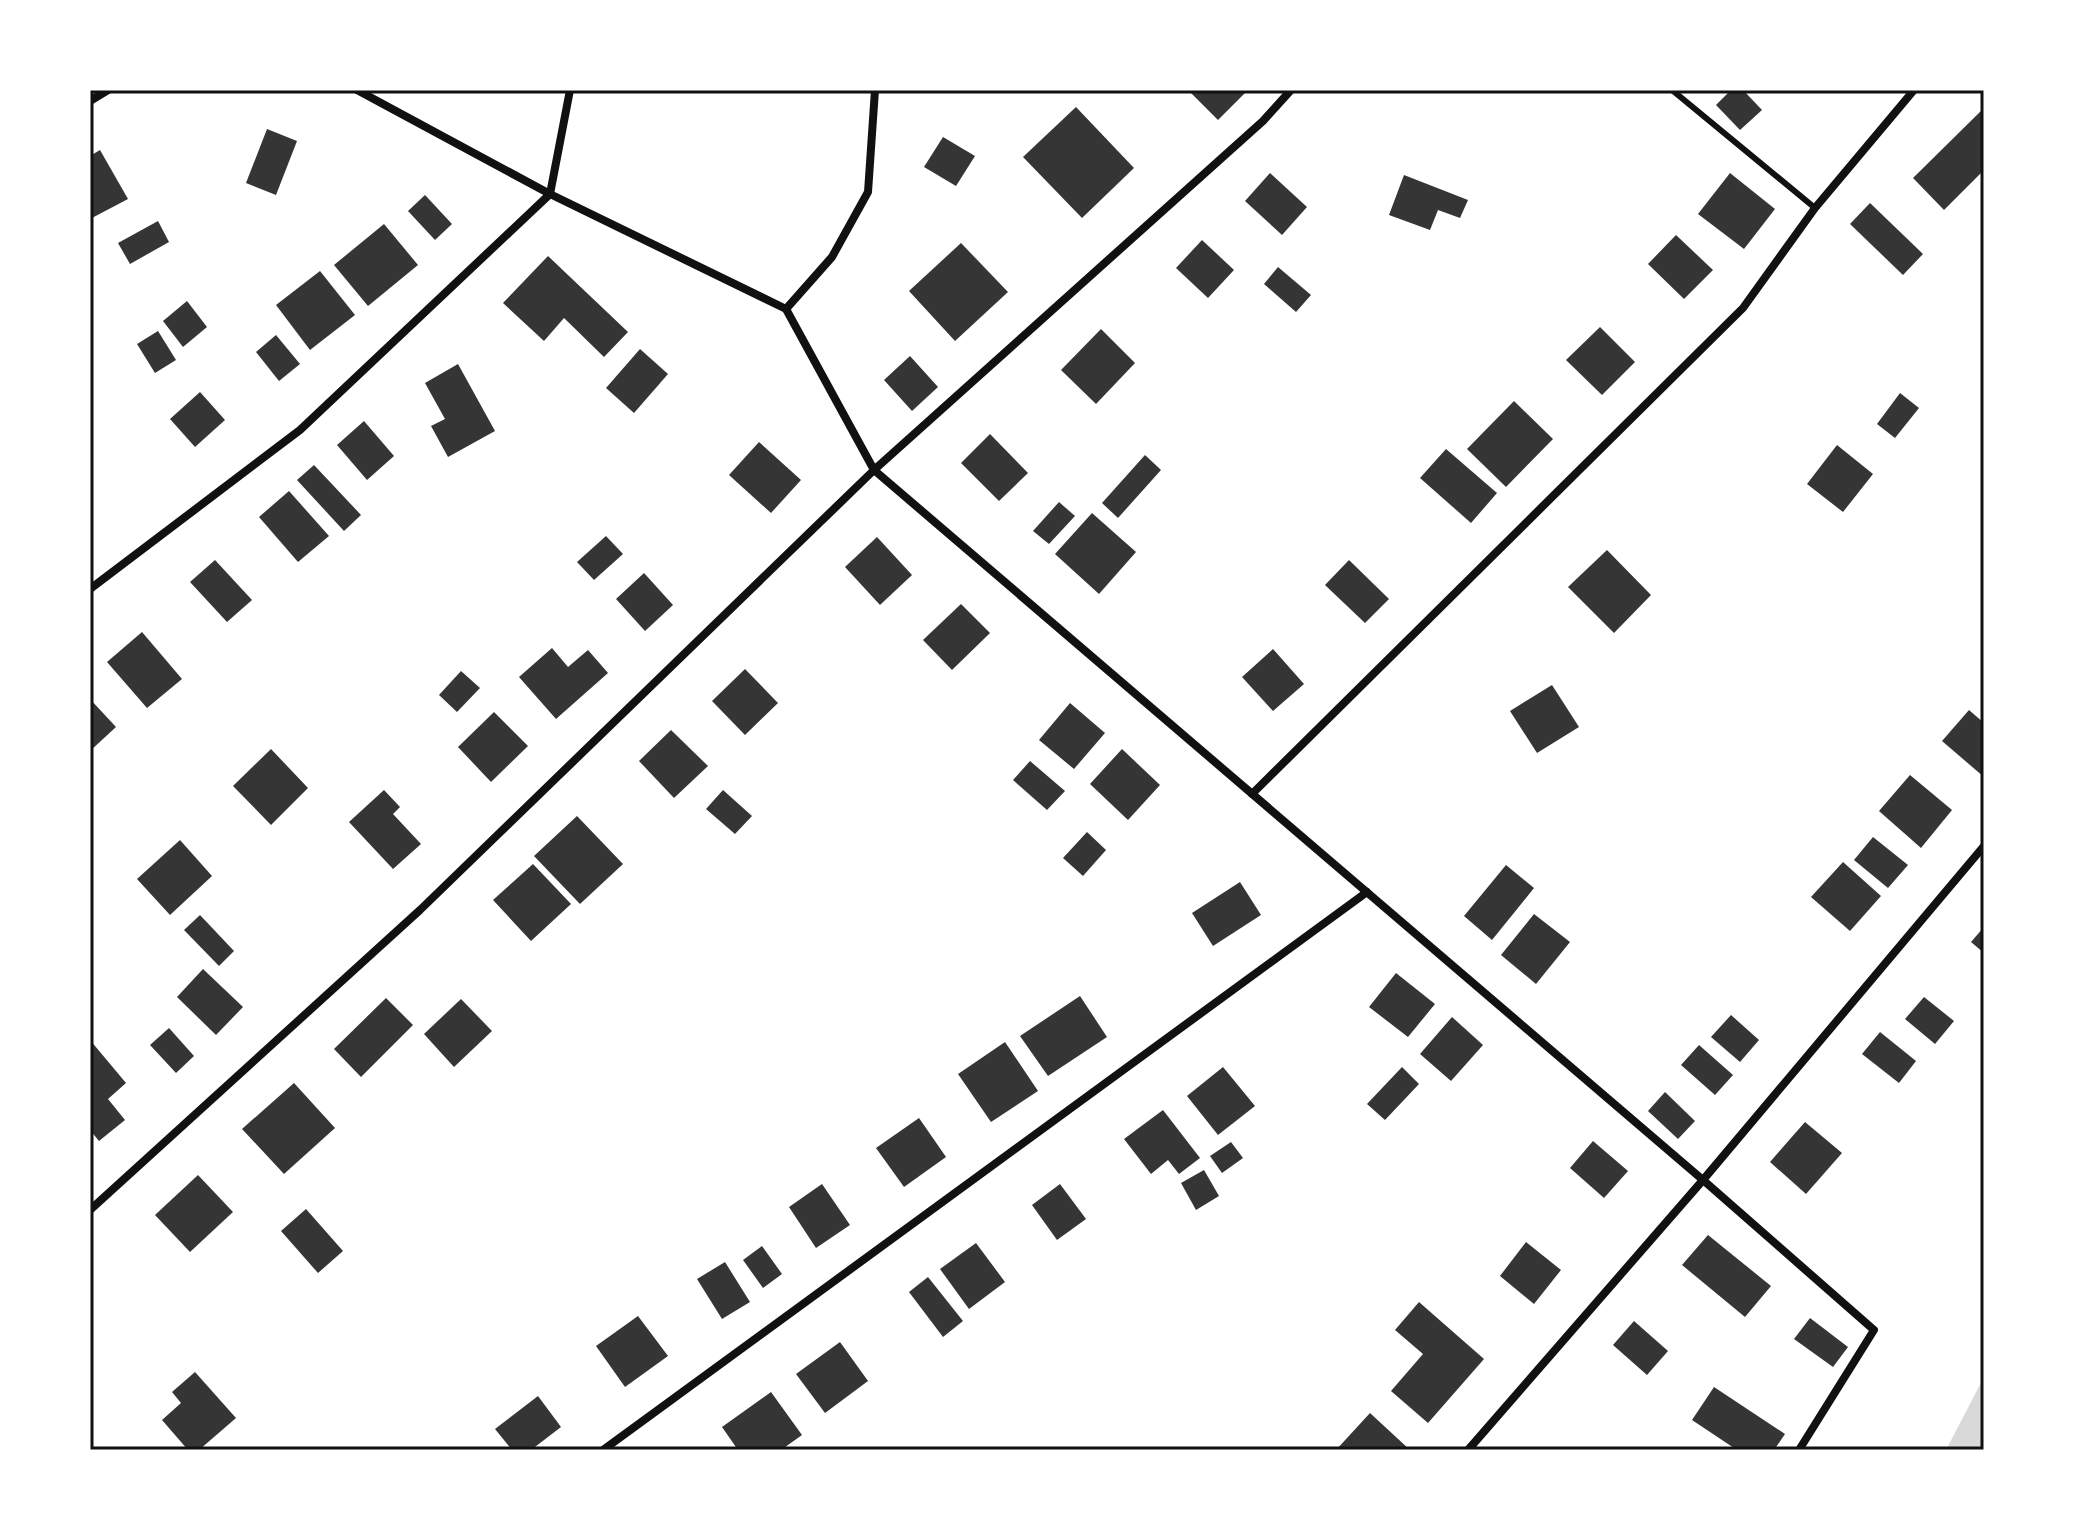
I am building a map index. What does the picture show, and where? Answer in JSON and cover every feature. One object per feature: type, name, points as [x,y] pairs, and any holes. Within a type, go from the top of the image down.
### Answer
[{"type":"street","points":[[90,101],[108,90]]},
{"type":"street","points":[[357,90],[550,194],[786,309],[874,470],[1874,1330],[1799,1450]]},
{"type":"street","points":[[90,589],[300,430],[550,194],[570,90]]},
{"type":"street","points":[[786,309],[832,257],[868,192],[875,90]]},
{"type":"street","points":[[90,1210],[420,910],[874,470],[1263,121],[1291,90]]},
{"type":"street","points":[[1252,794],[1743,308],[1815,208],[1914,90]]},
{"type":"street","points":[[1468,1450],[1703,1180],[1984,846]]},
{"type":"street","points":[[603,1450],[1367,892]]},
{"type":"lane","points":[[1672,90],[1815,208]]},
{"type":"shaded area","points":[[1984,1377],[1984,1450],[1946,1450]]},
{"type":"building","points":[[1188,90],[1248,90],[1218,120]]},
{"type":"building","points":[[1731,90],[1743,90],[1762,110],[1740,130],[1716,105]]},
{"type":"building","points":[[1076,107],[1134,168],[1082,218],[1023,157]]},
{"type":"building","points":[[1984,108],[1984,170],[1944,210],[1913,178]]},
{"type":"building","points":[[267,129],[297,141],[276,195],[246,183]]},
{"type":"building","points":[[943,137],[975,156],[956,186],[924,167]]},
{"type":"building","points":[[100,150],[128,199],[90,219],[90,156]]},
{"type":"building","points":[[1270,173],[1307,207],[1282,235],[1245,201]]},
{"type":"building","points":[[1730,173],[1775,209],[1744,249],[1698,214]]},
{"type":"building","points":[[1404,175],[1468,200],[1460,218],[1438,210],[1430,230],[1389,215]]},
{"type":"building","points":[[425,195],[452,224],[435,240],[408,211]]},
{"type":"building","points":[[1870,203],[1923,254],[1903,275],[1850,224]]},
{"type":"building","points":[[158,221],[169,242],[130,264],[118,243]]},
{"type":"building","points":[[384,224],[418,265],[368,306],[334,265]]},
{"type":"building","points":[[1676,235],[1713,270],[1684,299],[1648,264]]},
{"type":"building","points":[[1202,240],[1234,270],[1208,298],[1176,268]]},
{"type":"building","points":[[961,243],[1008,292],[955,341],[909,291]]},
{"type":"building","points":[[548,256],[628,332],[604,357],[564,318],[544,341],[503,303]]},
{"type":"building","points":[[1278,267],[1311,295],[1296,312],[1264,284]]},
{"type":"building","points":[[320,271],[355,315],[310,350],[276,305]]},
{"type":"building","points":[[187,301],[207,327],[183,347],[163,321]]},
{"type":"building","points":[[1600,327],[1635,362],[1602,395],[1566,360]]},
{"type":"building","points":[[1101,329],[1135,363],[1096,404],[1061,370]]},
{"type":"building","points":[[158,331],[176,360],[155,373],[137,344]]},
{"type":"building","points":[[276,335],[300,364],[279,381],[256,352]]},
{"type":"building","points":[[640,349],[668,374],[634,413],[606,388]]},
{"type":"building","points":[[910,356],[938,387],[912,411],[884,380]]},
{"type":"building","points":[[458,364],[495,431],[448,457],[431,426],[445,419],[425,383]]},
{"type":"building","points":[[200,392],[225,420],[195,447],[170,419]]},
{"type":"building","points":[[1900,393],[1919,408],[1895,438],[1877,424]]},
{"type":"building","points":[[1514,401],[1553,439],[1506,487],[1467,449]]},
{"type":"building","points":[[364,421],[394,456],[367,480],[337,445]]},
{"type":"building","points":[[990,434],[1028,473],[999,501],[961,463]]},
{"type":"building","points":[[759,442],[801,480],[771,513],[729,475]]},
{"type":"building","points":[[1837,445],[1873,474],[1843,512],[1807,484]]},
{"type":"building","points":[[1446,449],[1497,493],[1471,523],[1420,478]]},
{"type":"building","points":[[1145,455],[1161,470],[1118,518],[1102,503]]},
{"type":"building","points":[[314,465],[361,515],[344,531],[297,480]]},
{"type":"building","points":[[289,491],[329,536],[298,562],[259,517]]},
{"type":"building","points":[[1059,502],[1075,516],[1049,544],[1033,531]]},
{"type":"building","points":[[1092,513],[1136,552],[1099,594],[1055,554]]},
{"type":"building","points":[[606,536],[623,554],[594,580],[577,562]]},
{"type":"building","points":[[877,537],[912,575],[880,605],[845,567]]},
{"type":"building","points":[[1607,550],[1651,595],[1614,633],[1568,587]]},
{"type":"building","points":[[215,560],[252,600],[227,622],[190,582]]},
{"type":"building","points":[[1349,560],[1389,599],[1365,623],[1325,585]]},
{"type":"building","points":[[644,573],[673,605],[645,631],[616,599]]},
{"type":"building","points":[[961,604],[990,633],[952,670],[923,640]]},
{"type":"building","points":[[142,632],[182,679],[147,708],[107,662]]},
{"type":"building","points":[[552,648],[568,667],[588,650],[608,673],[556,719],[519,677]]},
{"type":"building","points":[[1273,649],[1304,684],[1273,711],[1242,677]]},
{"type":"building","points":[[745,669],[778,703],[745,735],[712,701]]},
{"type":"building","points":[[461,671],[480,688],[457,712],[439,695]]},
{"type":"building","points":[[1552,685],[1579,727],[1537,753],[1510,711]]},
{"type":"building","points":[[90,699],[116,727],[90,751]]},
{"type":"building","points":[[1070,703],[1105,733],[1074,769],[1039,740]]},
{"type":"building","points":[[1969,710],[1984,723],[1984,777],[1942,741]]},
{"type":"building","points":[[494,712],[528,746],[491,782],[458,747]]},
{"type":"building","points":[[671,730],[708,766],[674,798],[639,761]]},
{"type":"building","points":[[271,749],[308,788],[271,825],[233,786]]},
{"type":"building","points":[[1122,749],[1160,785],[1128,820],[1090,784]]},
{"type":"building","points":[[1030,761],[1065,791],[1047,810],[1013,780]]},
{"type":"building","points":[[1910,775],[1952,810],[1921,848],[1879,811]]},
{"type":"building","points":[[384,790],[400,807],[393,814],[421,844],[393,869],[349,822]]},
{"type":"building","points":[[723,790],[752,816],[735,834],[706,809]]},
{"type":"building","points":[[577,816],[623,864],[580,904],[534,856]]},
{"type":"building","points":[[1087,832],[1106,850],[1083,876],[1063,858]]},
{"type":"building","points":[[1873,837],[1908,865],[1888,888],[1854,860]]},
{"type":"building","points":[[180,840],[212,876],[170,915],[137,879]]},
{"type":"building","points":[[1843,862],[1881,896],[1850,931],[1811,897]]},
{"type":"building","points":[[533,864],[571,904],[531,941],[493,900]]},
{"type":"building","points":[[1506,865],[1534,888],[1492,940],[1464,916]]},
{"type":"building","points":[[1240,882],[1261,915],[1213,946],[1192,913]]},
{"type":"building","points":[[1534,914],[1570,942],[1536,984],[1501,955]]},
{"type":"building","points":[[200,915],[234,951],[219,966],[184,930]]},
{"type":"building","points":[[1984,927],[1984,953],[1971,942]]},
{"type":"building","points":[[203,969],[243,1007],[216,1035],[177,997]]},
{"type":"building","points":[[1396,973],[1435,1004],[1408,1037],[1369,1007]]},
{"type":"building","points":[[1080,996],[1107,1037],[1048,1076],[1020,1036]]},
{"type":"building","points":[[1924,997],[1954,1021],[1935,1044],[1905,1019]]},
{"type":"building","points":[[386,998],[413,1025],[361,1077],[334,1049]]},
{"type":"building","points":[[461,999],[492,1031],[454,1067],[424,1034]]},
{"type":"building","points":[[1731,1015],[1759,1040],[1740,1062],[1711,1037]]},
{"type":"building","points":[[1452,1017],[1483,1045],[1451,1081],[1420,1054]]},
{"type":"building","points":[[169,1028],[194,1056],[176,1073],[150,1045]]},
{"type":"building","points":[[1880,1032],[1916,1061],[1899,1083],[1862,1054]]},
{"type":"building","points":[[90,1040],[126,1083],[108,1099],[125,1120],[99,1141],[90,1130]]},
{"type":"building","points":[[1005,1042],[1038,1091],[991,1122],[958,1074]]},
{"type":"building","points":[[1699,1045],[1733,1075],[1715,1095],[1681,1065]]},
{"type":"building","points":[[1223,1067],[1255,1106],[1218,1135],[1187,1096]]},
{"type":"building","points":[[1402,1067],[1419,1084],[1385,1120],[1367,1104]]},
{"type":"building","points":[[294,1083],[335,1128],[284,1174],[242,1129]]},
{"type":"building","points":[[1665,1092],[1695,1121],[1678,1139],[1648,1111]]},
{"type":"building","points":[[1163,1110],[1200,1158],[1179,1174],[1168,1160],[1151,1174],[1124,1139]]},
{"type":"building","points":[[919,1118],[946,1157],[904,1187],[876,1148]]},
{"type":"building","points":[[1805,1122],[1842,1153],[1806,1194],[1770,1162]]},
{"type":"building","points":[[1593,1141],[1628,1171],[1604,1198],[1570,1168]]},
{"type":"building","points":[[1231,1142],[1243,1158],[1222,1173],[1210,1156]]},
{"type":"building","points":[[1204,1170],[1219,1196],[1196,1210],[1181,1183]]},
{"type":"building","points":[[198,1175],[233,1212],[190,1252],[155,1215]]},
{"type":"building","points":[[822,1184],[850,1225],[816,1248],[789,1207]]},
{"type":"building","points":[[1060,1184],[1086,1219],[1057,1240],[1032,1205]]},
{"type":"building","points":[[306,1209],[343,1251],[318,1273],[281,1231]]},
{"type":"building","points":[[1708,1235],[1771,1286],[1745,1317],[1682,1265]]},
{"type":"building","points":[[1526,1242],[1561,1270],[1534,1304],[1500,1276]]},
{"type":"building","points":[[976,1243],[1005,1282],[969,1309],[940,1269]]},
{"type":"building","points":[[762,1246],[782,1274],[763,1288],[743,1260]]},
{"type":"building","points":[[725,1262],[750,1302],[722,1319],[697,1279]]},
{"type":"building","points":[[928,1277],[963,1321],[943,1337],[909,1292]]},
{"type":"building","points":[[1419,1302],[1484,1359],[1428,1423],[1391,1391],[1423,1354],[1395,1330]]},
{"type":"building","points":[[638,1316],[668,1356],[625,1387],[596,1346]]},
{"type":"building","points":[[1810,1318],[1848,1347],[1833,1367],[1794,1339]]},
{"type":"building","points":[[1634,1321],[1668,1351],[1647,1375],[1613,1345]]},
{"type":"building","points":[[840,1342],[868,1381],[825,1413],[796,1374]]},
{"type":"building","points":[[195,1372],[236,1418],[199,1450],[188,1450],[162,1420],[181,1403],[172,1392]]},
{"type":"building","points":[[1714,1387],[1785,1434],[1774,1450],[1737,1450],[1692,1420]]},
{"type":"building","points":[[771,1392],[802,1435],[781,1450],[738,1450],[722,1427]]},
{"type":"building","points":[[538,1396],[561,1427],[531,1450],[512,1450],[495,1429]]},
{"type":"building","points":[[1370,1413],[1410,1450],[1336,1450]]}]
